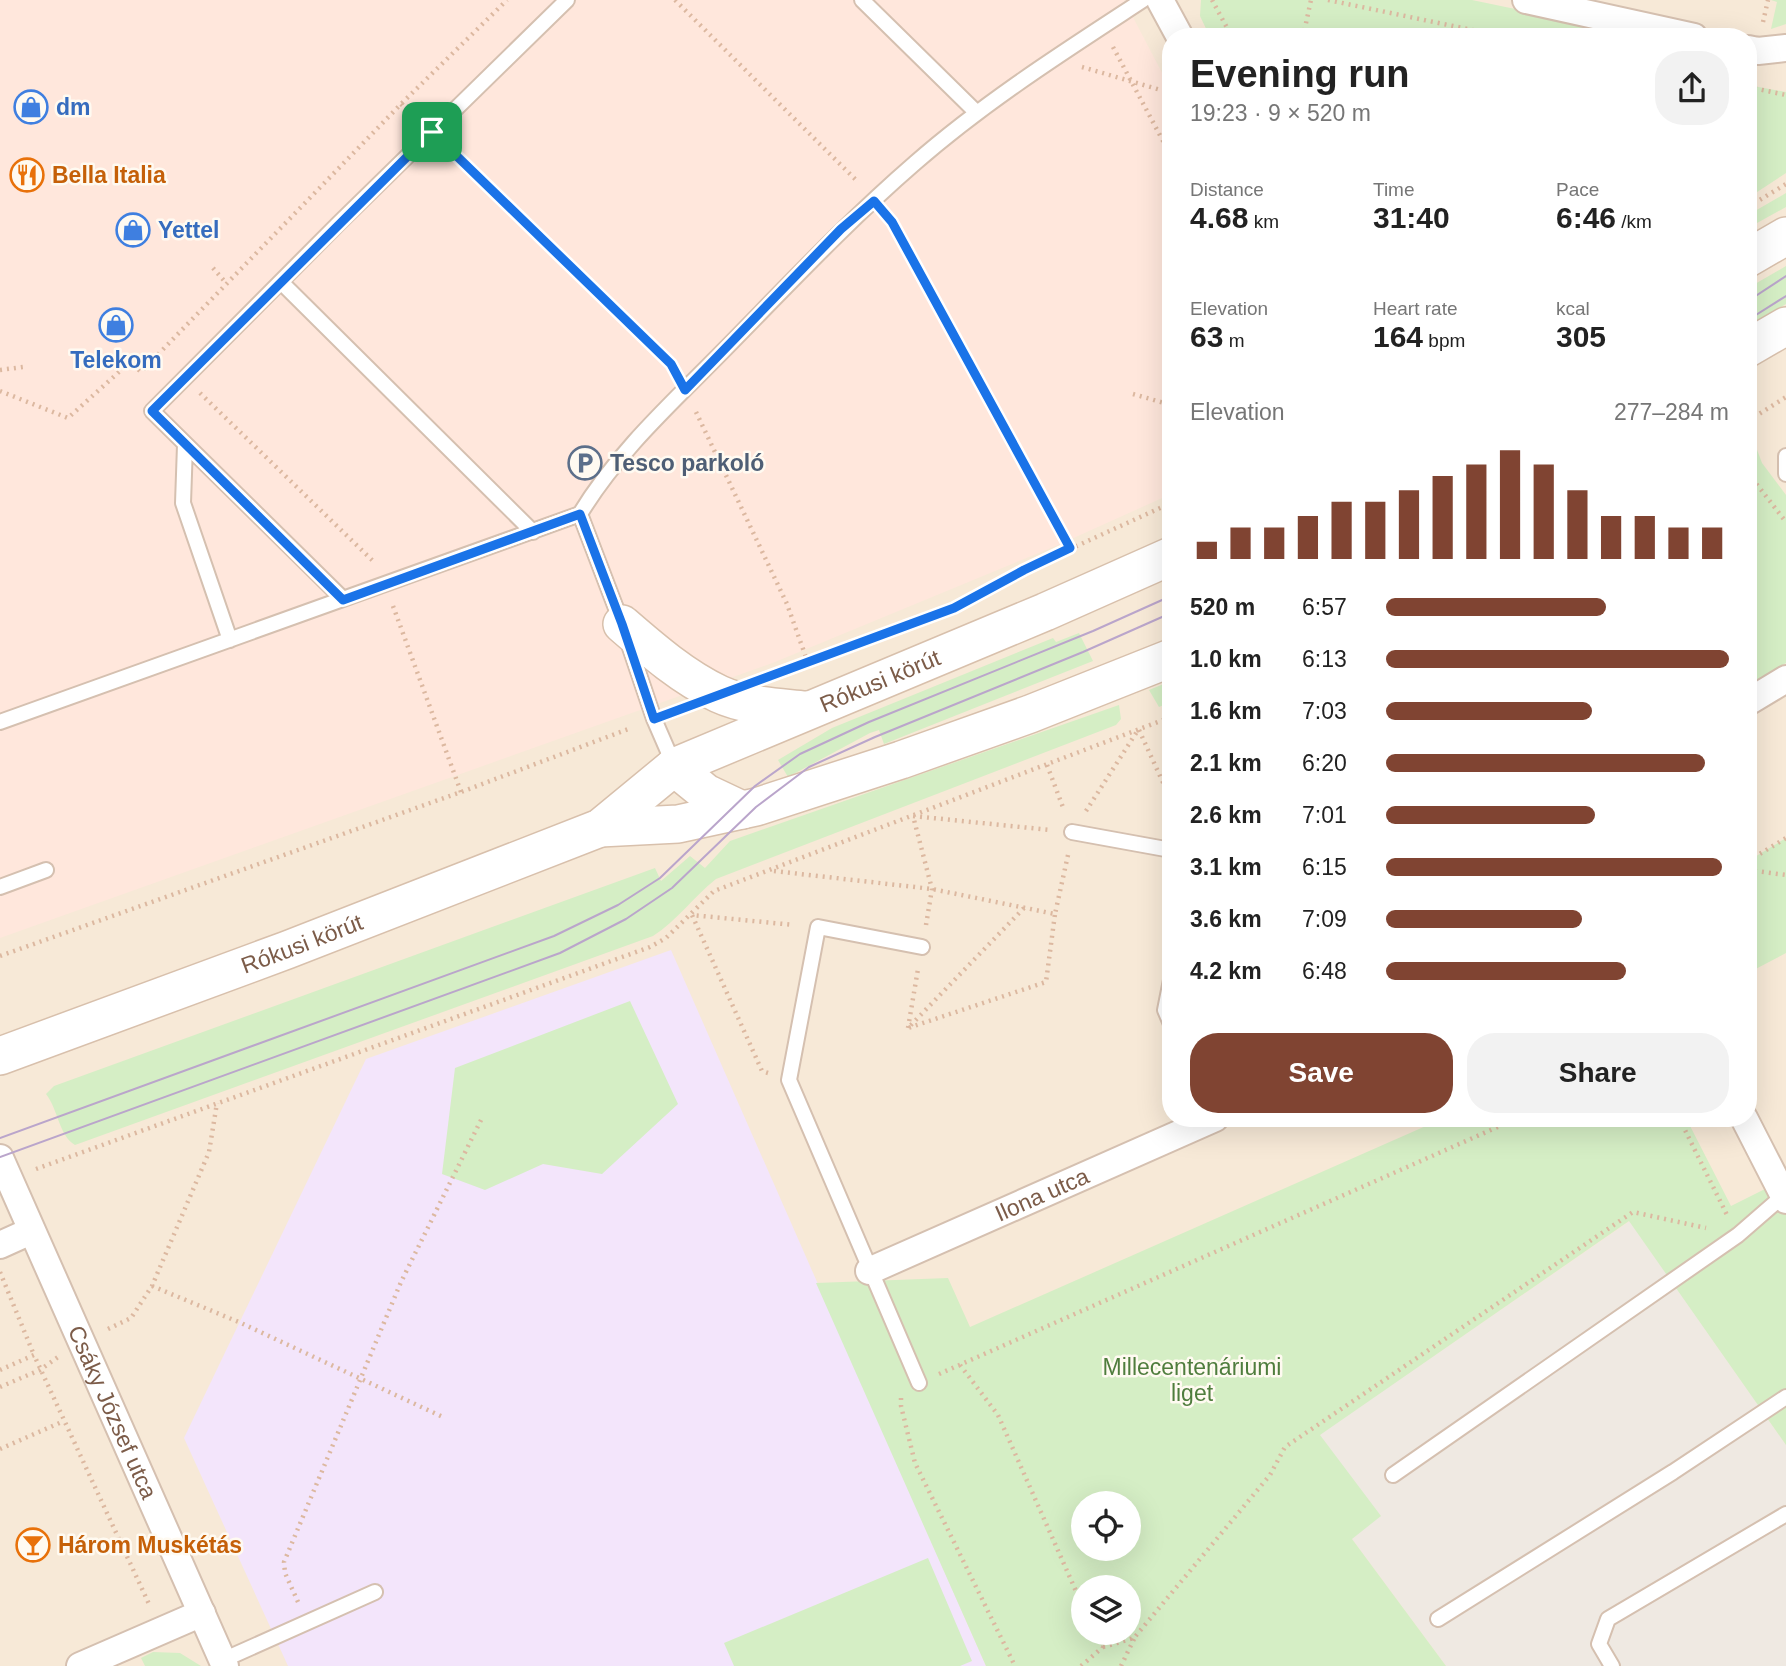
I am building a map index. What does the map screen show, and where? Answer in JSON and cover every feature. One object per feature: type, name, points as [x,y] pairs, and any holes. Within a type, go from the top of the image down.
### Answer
[{"type":"main road","points":[[1757,253],[1786,236]]},
{"type":"main road","points":[[1757,343],[1786,326]]},
{"type":"main road","name":"Rókusi körút","points":[[0,1056],[287,950],[600,828],[674,767],[1033,617],[1162,560]]},
{"type":"main road","points":[[622,624],[666,662],[721,695],[760,705],[810,710]]},
{"type":"main road","name":"Rókusi körút","points":[[600,828],[678,824],[742,810],[914,755],[1162,662]]},
{"type":"main road","points":[[674,767],[706,793],[742,810]]},
{"type":"street","points":[[1160,0],[1175,28]]},
{"type":"street","points":[[1526,0],[1653,28]]},
{"type":"street","points":[[1757,51],[1786,48]]},
{"type":"street","points":[[1757,697],[1786,679]]},
{"type":"street","name":"Ilona utca","points":[[869,1271],[1195,1127]]},
{"type":"street","points":[[1749,1127],[1785,1196]]},
{"type":"street","name":"Csáky József utca","points":[[4,1169],[224,1663]]},
{"type":"street","points":[[0,1245],[31,1231]]},
{"type":"street","points":[[80,1666],[202,1613]]},
{"type":"lane","points":[[343,600],[152,411],[567,0]]},
{"type":"lane","points":[[862,0],[976,113]]},
{"type":"lane","points":[[0,722],[580,514],[599,482],[841,229],[976,113],[1143,0]]},
{"type":"lane","points":[[281,282],[533,532]]},
{"type":"lane","points":[[185,445],[183,503],[230,640]]},
{"type":"lane","points":[[1786,456],[1786,474]]},
{"type":"lane","points":[[580,514],[674,767]]},
{"type":"lane","points":[[1072,832],[1162,848]]},
{"type":"lane","points":[[0,887],[46,870]]},
{"type":"lane","points":[[919,1383],[789,1080],[818,927],[922,947]]},
{"type":"lane","points":[[1393,1475],[1738,1235],[1785,1196]]},
{"type":"lane","points":[[1438,1619],[1673,1472],[1786,1397]]},
{"type":"lane","points":[[1612,1666],[1599,1644],[1608,1619],[1786,1514]]},
{"type":"lane","points":[[224,1663],[375,1592]]},
{"type":"path","points":[[0,391],[68,418],[130,362],[141,372],[401,104],[507,0]]},
{"type":"path","points":[[675,0],[854,177],[892,222],[1070,548]]},
{"type":"path","points":[[1212,0],[1227,28]]},
{"type":"path","points":[[1305,28],[1311,0]]},
{"type":"path","points":[[1328,0],[1463,28]]},
{"type":"path","points":[[1102,27],[1162,138]]},
{"type":"path","points":[[1055,58],[1162,91]]},
{"type":"path","points":[[1757,89],[1786,95]]},
{"type":"path","points":[[401,104],[671,364],[787,604],[808,663]]},
{"type":"path","points":[[1757,202],[1786,184]]},
{"type":"path","points":[[212,268],[226,283]]},
{"type":"path","points":[[0,370],[23,367]]},
{"type":"path","points":[[1133,394],[1162,402]]},
{"type":"path","points":[[1757,415],[1786,397]]},
{"type":"path","points":[[1757,485],[1786,522]]},
{"type":"path","points":[[783,672],[954,608],[1024,570],[1162,507]]},
{"type":"path","points":[[0,956],[461,792],[654,719]]},
{"type":"path","points":[[4,1169],[217,1103],[650,947],[666,938],[714,891],[1162,721]]},
{"type":"path","points":[[1139,730],[1162,780]]},
{"type":"path","points":[[908,1028],[1046,982],[1055,914],[1072,832],[1139,730]]},
{"type":"path","points":[[1047,765],[1072,832]]},
{"type":"path","points":[[913,816],[1072,832]]},
{"type":"path","points":[[908,1028],[932,889],[913,816]]},
{"type":"path","points":[[1757,856],[1786,838]]},
{"type":"path","points":[[770,870],[932,889],[1055,914]]},
{"type":"path","points":[[1757,871],[1786,875]]},
{"type":"path","points":[[908,1028],[1025,908]]},
{"type":"path","points":[[692,915],[818,927]]},
{"type":"path","points":[[692,915],[761,1071],[789,1080]]},
{"type":"path","points":[[0,1387],[40,1370],[82,1341],[131,1318],[152,1286],[209,1152],[217,1103]]},
{"type":"path","points":[[307,1622],[285,1573],[284,1562],[401,1282],[482,1115]]},
{"type":"path","points":[[1015,1666],[915,1463],[901,1406],[901,1393],[1498,1127]]},
{"type":"path","points":[[1684,1127],[1738,1235]]},
{"type":"path","points":[[1141,1630],[1270,1475],[1285,1447],[1633,1212],[1738,1235]]},
{"type":"path","points":[[0,1272],[40,1370],[161,1630]]},
{"type":"path","points":[[152,1286],[240,1323],[445,1418]]},
{"type":"path","points":[[0,1370],[34,1355]]},
{"type":"path","points":[[960,1365],[998,1415],[1071,1580]]},
{"type":"path","points":[[0,1449],[64,1421]]},
{"type":"path","points":[[1081,1666],[1102,1647],[1109,1645]]},
{"type":"path","points":[[1121,1666],[1131,1645]]},
{"type":"shaded area","points":[[0,0],[1786,0],[1786,1477],[1477,1666],[0,1666]]},
{"type":"shaded area","name":"Tesco parkoló","points":[[0,0],[1124,0],[1162,73],[1162,498],[1058,545],[775,662],[0,938]]},
{"type":"shaded area","points":[[671,950],[986,1666],[288,1666],[184,1438],[366,1059]]},
{"type":"shaded area","points":[[1630,1221],[1786,1445],[1786,1666],[1446,1666],[1352,1539],[1319,1435]]},
{"type":"green space","points":[[1201,0],[1472,0],[1605,28],[1206,28],[1200,16]]},
{"type":"green space","points":[[1771,0],[1786,0],[1786,24],[1771,29],[1777,2]]},
{"type":"green space","points":[[1757,87],[1786,92],[1786,173],[1757,192]]},
{"type":"green space","points":[[1786,193],[1786,207],[1757,223],[1757,210]]},
{"type":"green space","points":[[1786,266],[1786,304],[1757,322],[1757,283]]},
{"type":"green space","points":[[1757,450],[1762,463],[1786,495],[1786,663],[1757,680]]},
{"type":"green space","points":[[1079,633],[1093,661],[884,744],[879,730],[870,733],[788,777],[778,760],[832,728],[1053,638],[1056,642]]},
{"type":"green space","points":[[1162,685],[1162,706],[1159,707],[1149,690]]},
{"type":"green space","points":[[1119,705],[1121,719],[1116,725],[716,879],[653,936],[75,1145],[65,1135],[46,1094],[54,1086],[655,868],[661,881],[690,856],[705,868],[730,841]]},
{"type":"green space","points":[[1786,838],[1786,953],[1757,968],[1757,856]]},
{"type":"green space","points":[[630,1001],[678,1104],[602,1174],[543,1164],[485,1190],[442,1174],[455,1068]]},
{"type":"green space","name":"Millecentenáriumi liget","points":[[1424,1127],[1691,1127],[1731,1206],[1777,1183],[1786,1207],[1786,1445],[1629,1221],[1320,1435],[1381,1516],[1352,1539],[1446,1666],[986,1666],[816,1283],[948,1278],[970,1327]]},
{"type":"green space","points":[[928,1558],[972,1661],[960,1666],[734,1666],[724,1643]]},
{"type":"green space","points":[[153,1652],[180,1653],[201,1666],[145,1666],[141,1658]]},
{"type":"tram line","points":[[1757,295],[1786,276]]},
{"type":"tram line","points":[[1757,314],[1786,296]]},
{"type":"tram line","points":[[0,1138],[554,936],[618,905],[660,878],[755,786],[800,754],[869,722],[1162,600]]},
{"type":"tram line","points":[[0,1157],[560,953],[626,919],[672,888],[756,807],[809,767],[1162,617]]},
{"type":"place","name":"dm","points":[[31,107]]},
{"type":"place","name":"Bella Italia","points":[[27,175]]},
{"type":"place","name":"Yettel","points":[[133,230]]},
{"type":"place","name":"Telekom","points":[[116,325]]},
{"type":"place","name":"Tesco parkoló","points":[[585,463]]},
{"type":"place","name":"Három Muskétás","points":[[33,1545]]},
{"type":"route","points":[[432,132],[671,364],[685,390],[841,229],[874,201],[892,222],[1070,548],[954,608],[654,719],[622,624],[580,514],[343,600],[152,411],[432,132]]}]
